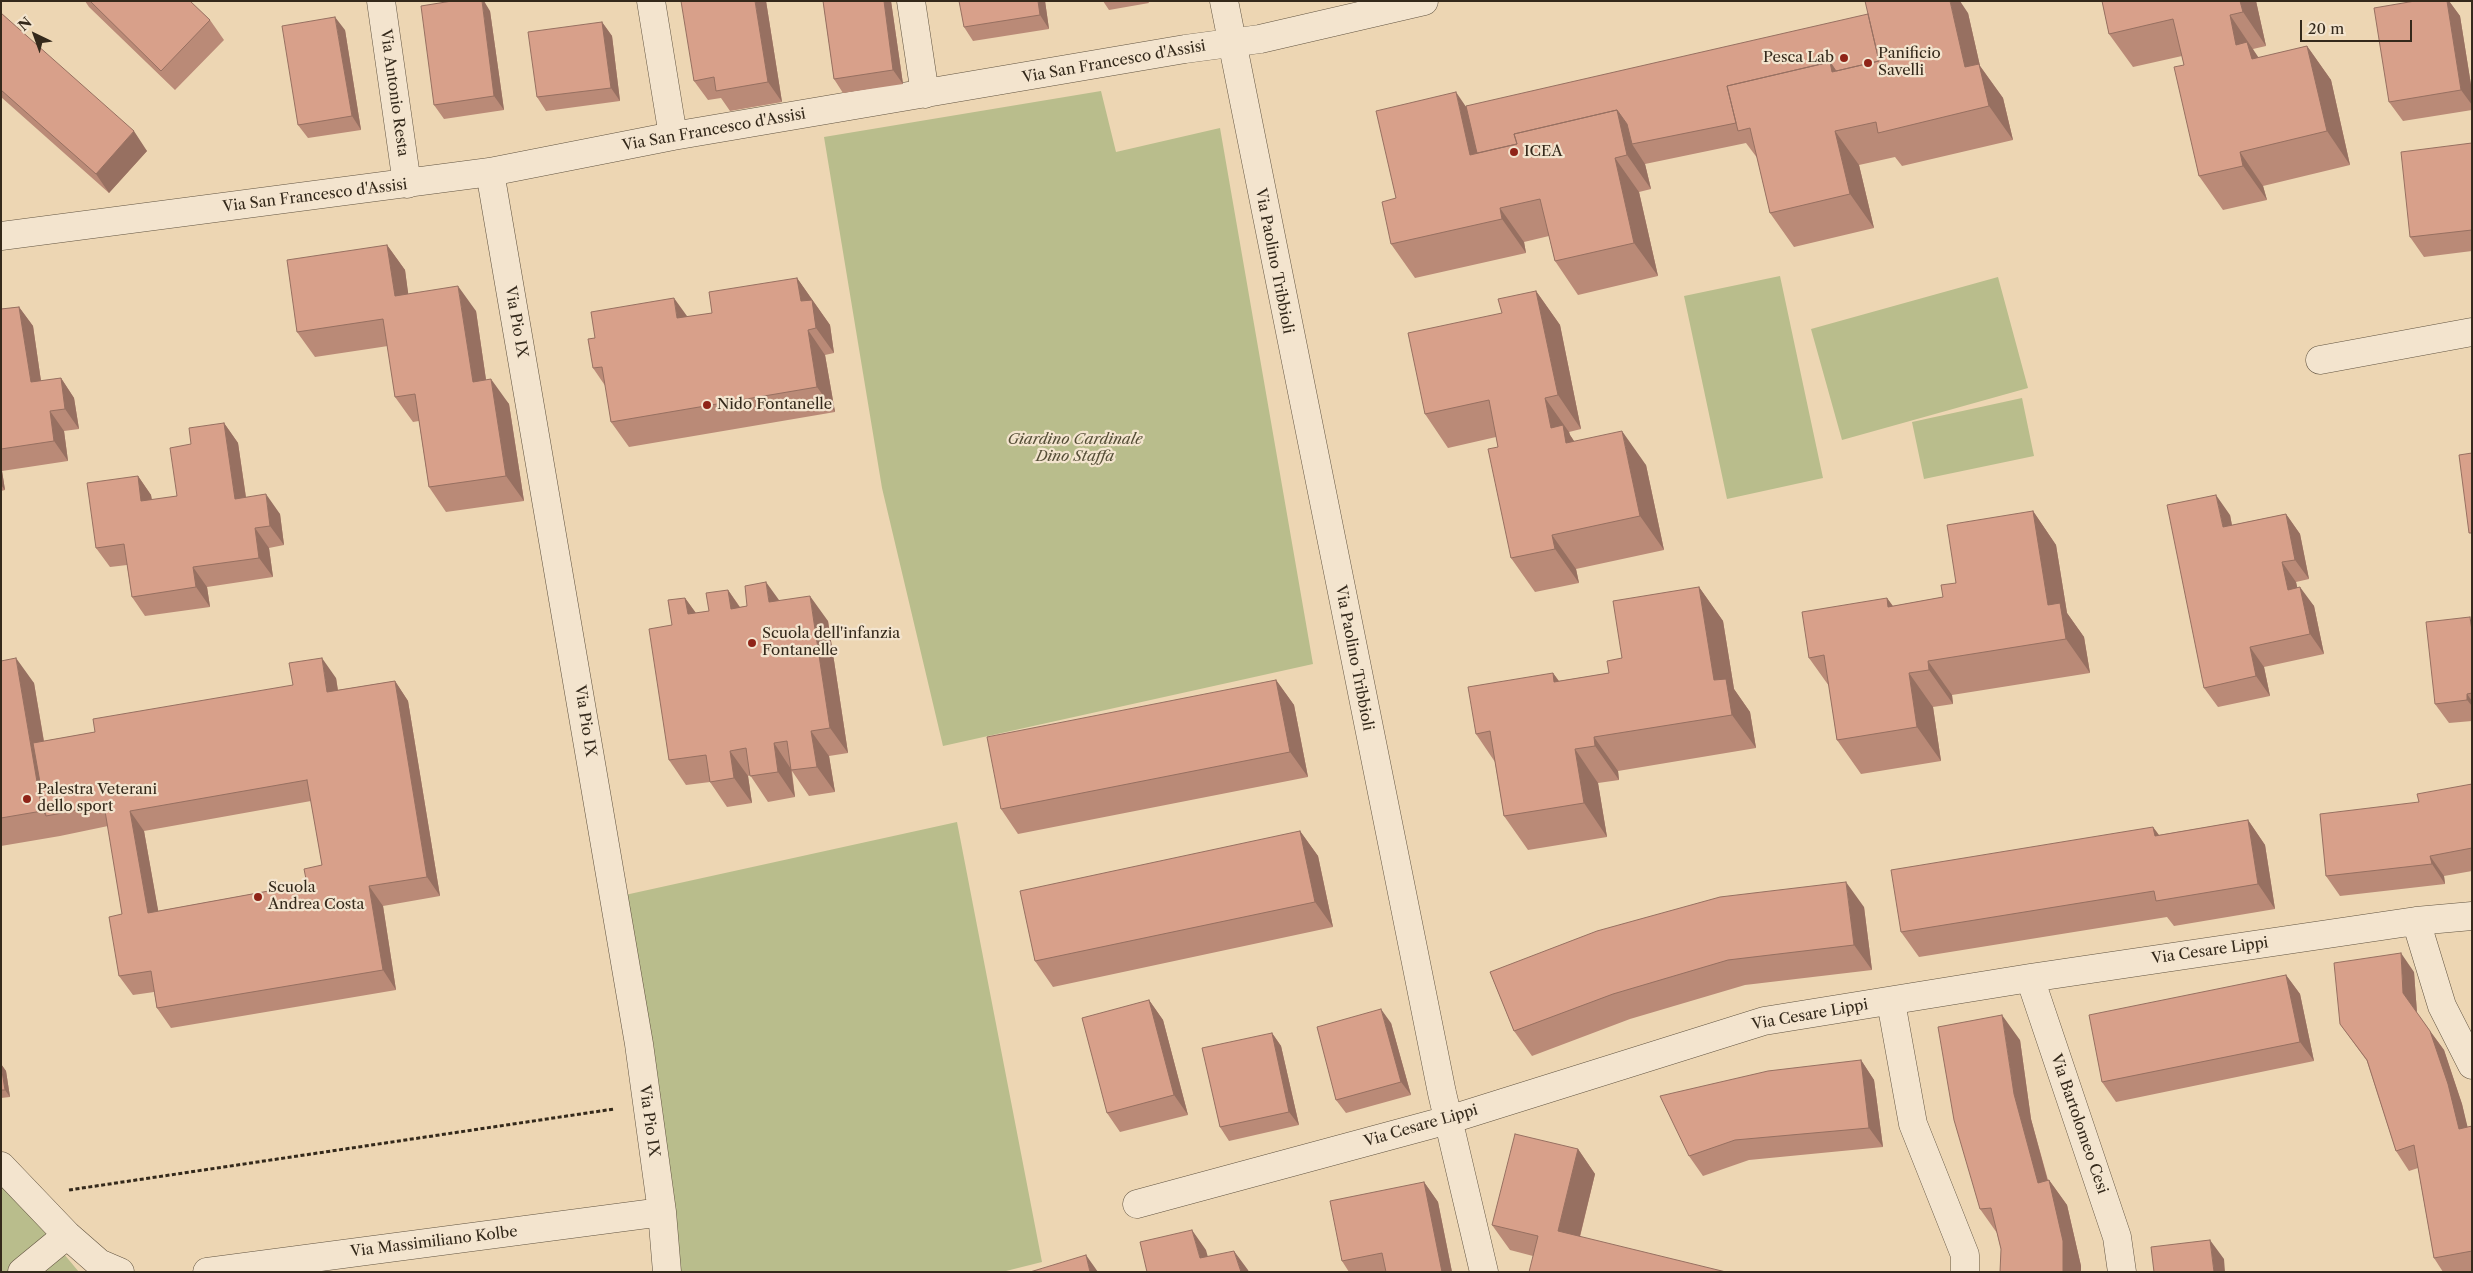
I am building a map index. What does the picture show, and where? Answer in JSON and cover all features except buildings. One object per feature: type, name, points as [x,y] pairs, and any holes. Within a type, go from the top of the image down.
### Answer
[{"type":"street","name":"Via Antonio Resta","points":[[381,1],[407,184]]},
{"type":"street","points":[[652,1],[673,136]]},
{"type":"street","points":[[911,1],[925,94]]},
{"type":"street","name":"Via Paolino Tribbioli","points":[[1224,1],[1230,42],[1448,1120],[1484,1272]]},
{"type":"street","name":"Via San Francesco d'Assisi","points":[[1,236],[490,172],[673,136],[1230,42],[1260,39],[1424,1]]},
{"type":"street","name":"Via Pio IX","points":[[490,172],[576,671],[647,1104],[662,1212],[667,1272]]},
{"type":"street","points":[[2320,360],[2472,332]]},
{"type":"street","name":"Via Cesare Lippi","points":[[1137,1204],[1448,1120],[1764,1021],[1891,1002],[2030,978],[2416,921],[2472,916]]},
{"type":"street","points":[[2416,921],[2442,1006],[2472,1065]]},
{"type":"street","name":"Via Bartolomeo Cesi","points":[[2030,978],[2117,1237],[2122,1272]]},
{"type":"street","points":[[1891,1002],[1914,1124],[1965,1255],[1965,1272]]},
{"type":"street","points":[[1,1166],[67,1234],[99,1263],[120,1272]]},
{"type":"street","name":"Via Massimiliano Kolbe","points":[[207,1272],[662,1212]]},
{"type":"street","points":[[22,1272],[67,1234]]},
{"type":"path","points":[[30,1195],[647,1104]]},
{"type":"green space","name":"Giardino Cardinale Dino Staffa","points":[[1101,91],[1116,152],[1220,128],[1313,664],[943,746],[882,488],[824,137]]},
{"type":"green space","points":[[1780,276],[1823,478],[1727,499],[1684,296]]},
{"type":"green space","points":[[1998,277],[2028,388],[1842,440],[1811,329]]},
{"type":"green space","points":[[2022,398],[2034,456],[1924,479],[1912,422]]},
{"type":"green space","points":[[957,822],[1042,1262],[1002,1272],[667,1272],[625,895]]},
{"type":"green space","points":[[1,1179],[79,1272],[1,1272]]},
{"type":"place","name":"Pesca Lab","points":[[1844,58]]},
{"type":"place","name":"Panificio Savelli","points":[[1868,63]]},
{"type":"place","name":"ICEA","points":[[1514,152]]},
{"type":"place","name":"Nido Fontanelle","points":[[707,405]]},
{"type":"place","name":"Scuola dell'infanzia Fontanelle","points":[[752,643]]},
{"type":"place","name":"Palestra Veterani dello sport","points":[[27,799]]},
{"type":"place","name":"Scuola Andrea Costa","points":[[258,897]]}]
